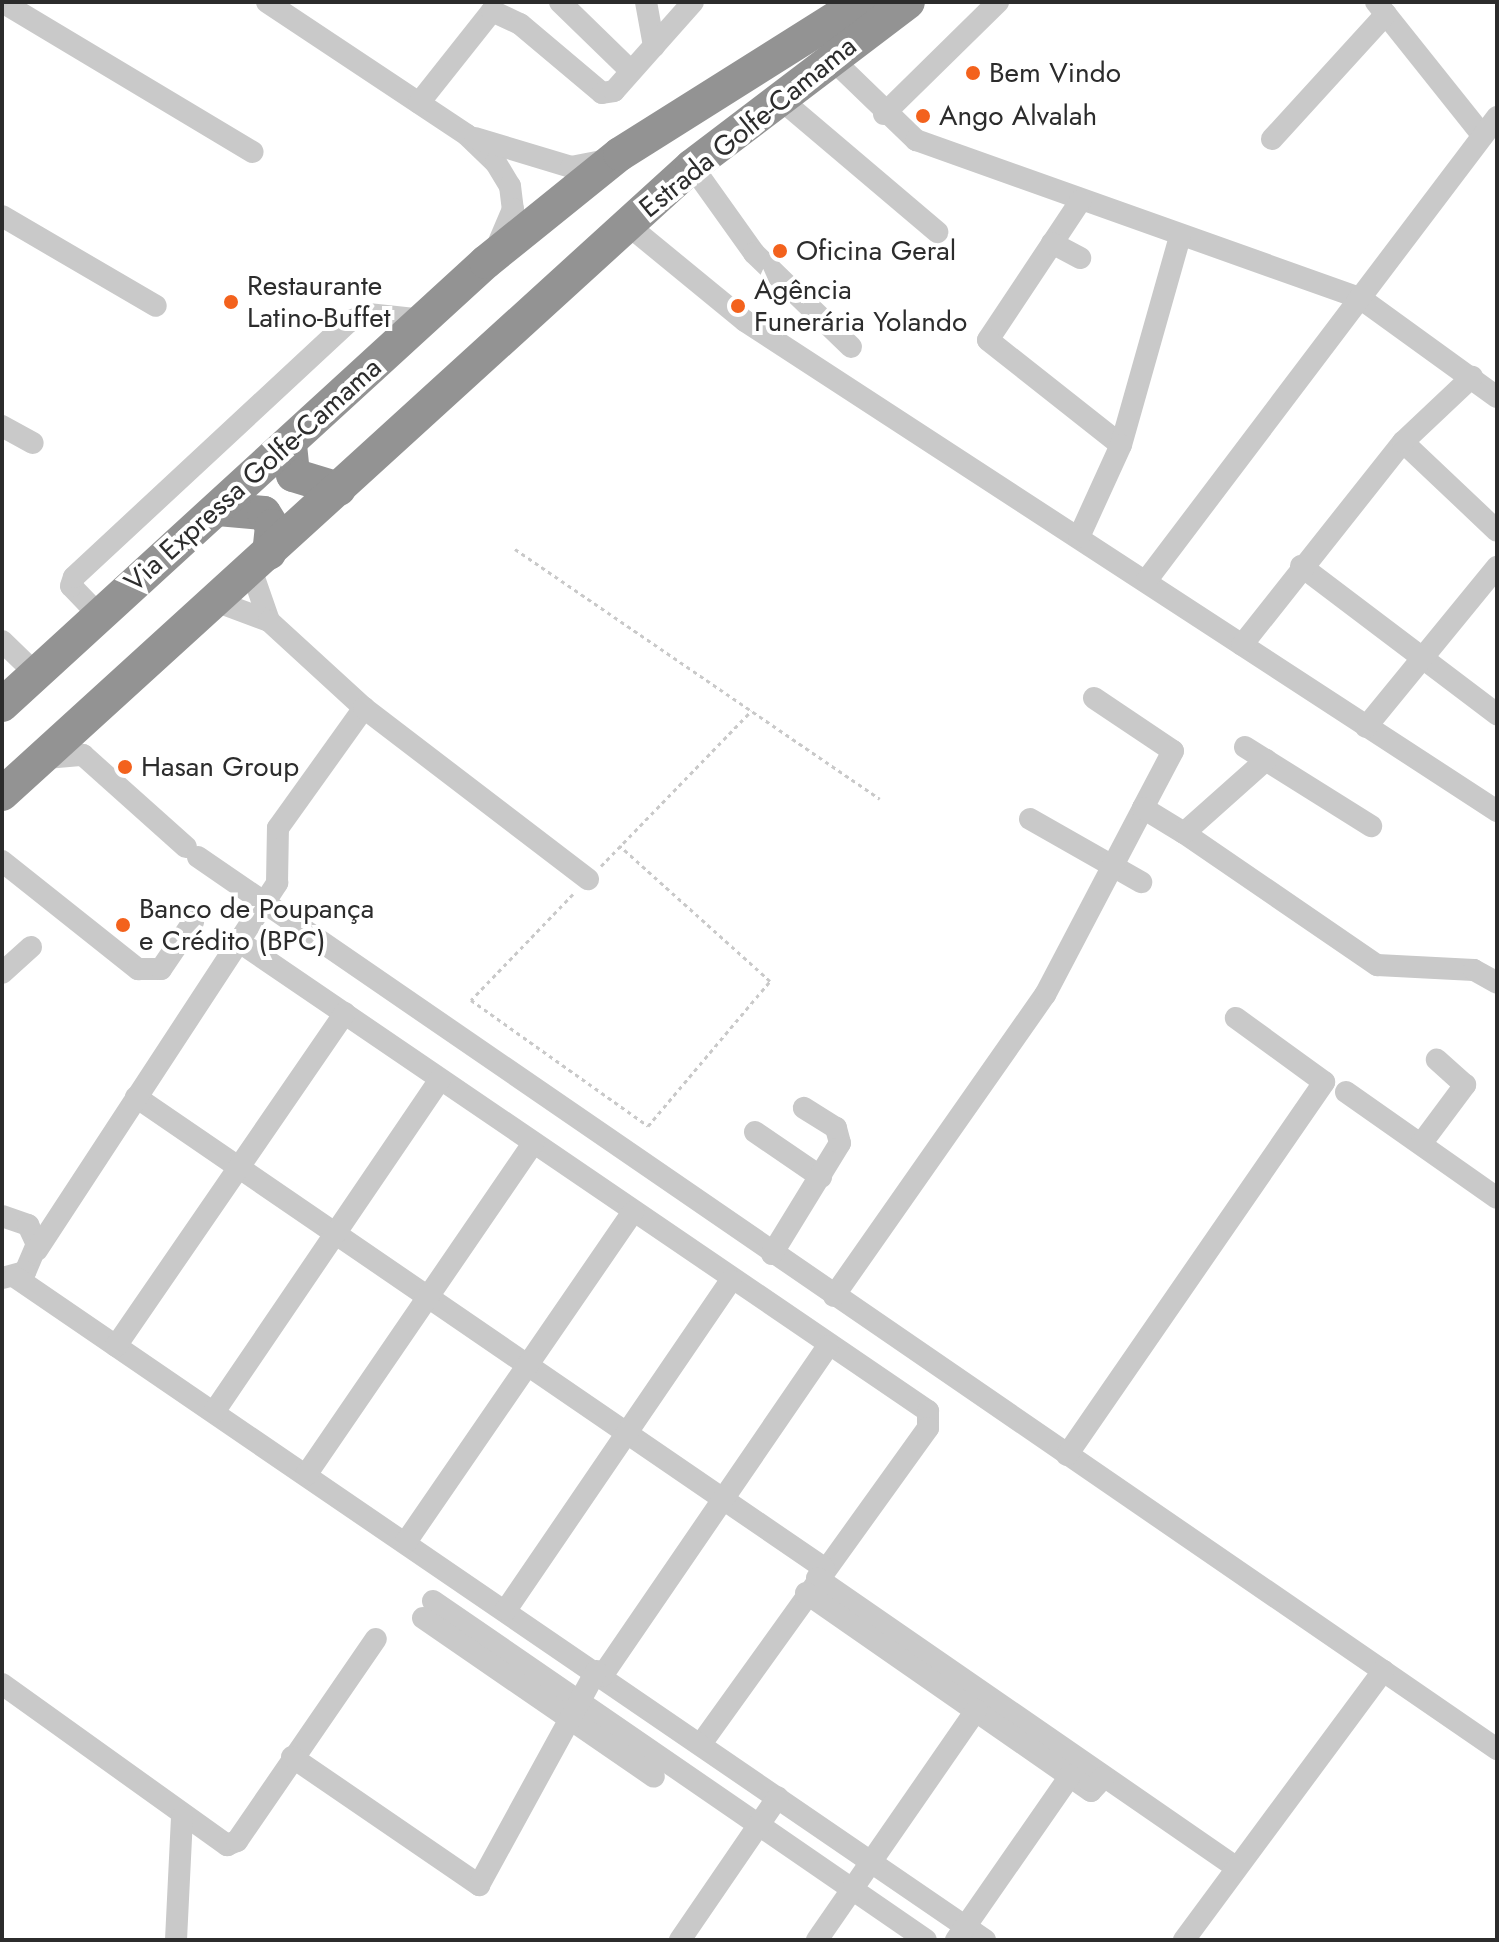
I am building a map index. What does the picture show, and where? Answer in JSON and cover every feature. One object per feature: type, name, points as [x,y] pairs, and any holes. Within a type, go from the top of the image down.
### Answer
[{"type":"highway","name":"Estrada Golfe-Camama","points":[[628,225],[692,166],[778,97],[908,2]]},
{"type":"highway","name":"Via Expressa Golfe-Camama","points":[[4,699],[36,674],[290,445],[486,262],[620,154],[836,8]]},
{"type":"highway","points":[[2,794],[628,225]]},
{"type":"highway","points":[[290,445],[293,475],[339,489]]},
{"type":"highway","points":[[218,509],[264,513],[272,526],[260,561]]},
{"type":"street","points":[[2,2],[253,152]]},
{"type":"street","points":[[267,2],[467,135],[510,186],[506,233],[486,262]]},
{"type":"street","points":[[560,2],[631,71]]},
{"type":"street","points":[[646,2],[654,46]]},
{"type":"street","points":[[419,103],[492,11],[520,24],[602,93],[631,71],[693,2]]},
{"type":"street","points":[[884,114],[998,2]]},
{"type":"street","points":[[1272,139],[1381,8],[1483,136]]},
{"type":"street","points":[[830,57],[884,114],[916,140],[1180,237],[1360,298],[1497,397]]},
{"type":"street","points":[[778,97],[937,232]]},
{"type":"street","points":[[1146,581],[1497,117]]},
{"type":"street","points":[[467,135],[571,167],[620,154]]},
{"type":"street","points":[[692,166],[754,253],[851,347]]},
{"type":"street","points":[[1081,200],[988,340],[1121,445]]},
{"type":"street","points":[[2,216],[156,306]]},
{"type":"street","points":[[628,225],[745,321],[1497,811]]},
{"type":"street","points":[[1079,537],[1121,445],[1180,237]]},
{"type":"street","points":[[1052,243],[1080,258]]},
{"type":"street","points":[[99,615],[71,586],[74,577],[348,322],[368,314],[424,320]]},
{"type":"street","points":[[1242,645],[1301,566],[1403,442],[1472,377]]},
{"type":"street","points":[[2,427],[33,443]]},
{"type":"street","points":[[1403,442],[1497,531]]},
{"type":"street","points":[[260,561],[269,621]]},
{"type":"street","points":[[1301,566],[1497,714]]},
{"type":"street","points":[[1366,727],[1419,655],[1497,567]]},
{"type":"street","points":[[215,601],[269,621],[364,708],[588,879]]},
{"type":"street","points":[[2,641],[36,674]]},
{"type":"street","points":[[103,769],[93,746],[114,690]]},
{"type":"street","points":[[834,1296],[1045,995],[1110,865],[1174,757],[1171,745],[1094,698]]},
{"type":"street","points":[[364,708],[278,828],[277,883],[37,1250],[9,1278],[116,1346],[664,1718],[871,1861],[961,1933],[985,1940]]},
{"type":"street","points":[[1245,747],[1371,826]]},
{"type":"street","points":[[35,764],[69,752],[103,769],[192,852],[262,905],[1383,1671],[1494,1741]]},
{"type":"street","points":[[1184,833],[1266,760]]},
{"type":"street","points":[[1143,808],[1377,965],[1474,970],[1497,983]]},
{"type":"street","points":[[1030,819],[1141,882]]},
{"type":"street","points":[[2,861],[138,969],[161,969],[193,922]]},
{"type":"street","points":[[238,941],[930,1416],[701,1744]]},
{"type":"street","points":[[2,973],[31,947]]},
{"type":"street","points":[[116,1346],[345,1013]]},
{"type":"street","points":[[1067,1455],[1324,1082],[1236,1018]]},
{"type":"street","points":[[1421,1144],[1465,1085],[1437,1060]]},
{"type":"street","points":[[214,1412],[440,1079]]},
{"type":"street","points":[[1346,1092],[1497,1198]]},
{"type":"street","points":[[136,1097],[723,1500],[976,1710],[1093,1792],[1104,1777]]},
{"type":"street","points":[[772,1254],[821,1177],[840,1134],[804,1108]]},
{"type":"street","points":[[755,1132],[821,1177]]},
{"type":"street","points":[[306,1475],[533,1143]]},
{"type":"street","points":[[406,1542],[633,1212]]},
{"type":"street","points":[[2,1216],[28,1225],[37,1250]]},
{"type":"street","points":[[506,1610],[731,1280]]},
{"type":"street","points":[[292,1757],[479,1885],[572,1708],[723,1500],[828,1346]]},
{"type":"street","points":[[816,1580],[1237,1868]]},
{"type":"street","points":[[428,1610],[572,1708],[654,1777]]},
{"type":"street","points":[[2,1684],[216,1842],[237,1841],[376,1639]]},
{"type":"street","points":[[1184,1940],[1383,1671]]},
{"type":"street","points":[[572,1708],[645,1746],[926,1940]]},
{"type":"street","points":[[817,1940],[976,1710]]},
{"type":"street","points":[[645,1746],[664,1718]]},
{"type":"street","points":[[961,1933],[1070,1776]]},
{"type":"street","points":[[680,1940],[778,1797]]},
{"type":"street","points":[[176,1940],[182,1817]]},
{"type":"path","points":[[515,549],[880,799]]},
{"type":"path","points":[[620,846],[770,981],[648,1126],[471,1000],[588,879],[620,846],[751,711]]},
{"type":"place","name":"Bem Vindo","points":[[973,73]]},
{"type":"place","name":"Ango Alvalah","points":[[923,116]]},
{"type":"place","name":"Oficina Geral","points":[[780,251]]},
{"type":"place","name":"Restaurante Latino-Buffet","points":[[231,302]]},
{"type":"place","name":"Agência Funerária Yolando","points":[[738,306]]},
{"type":"place","name":"Hasan Group","points":[[125,767]]},
{"type":"place","name":"Banco de Poupança e Crédito (BPC)","points":[[123,925]]}]
